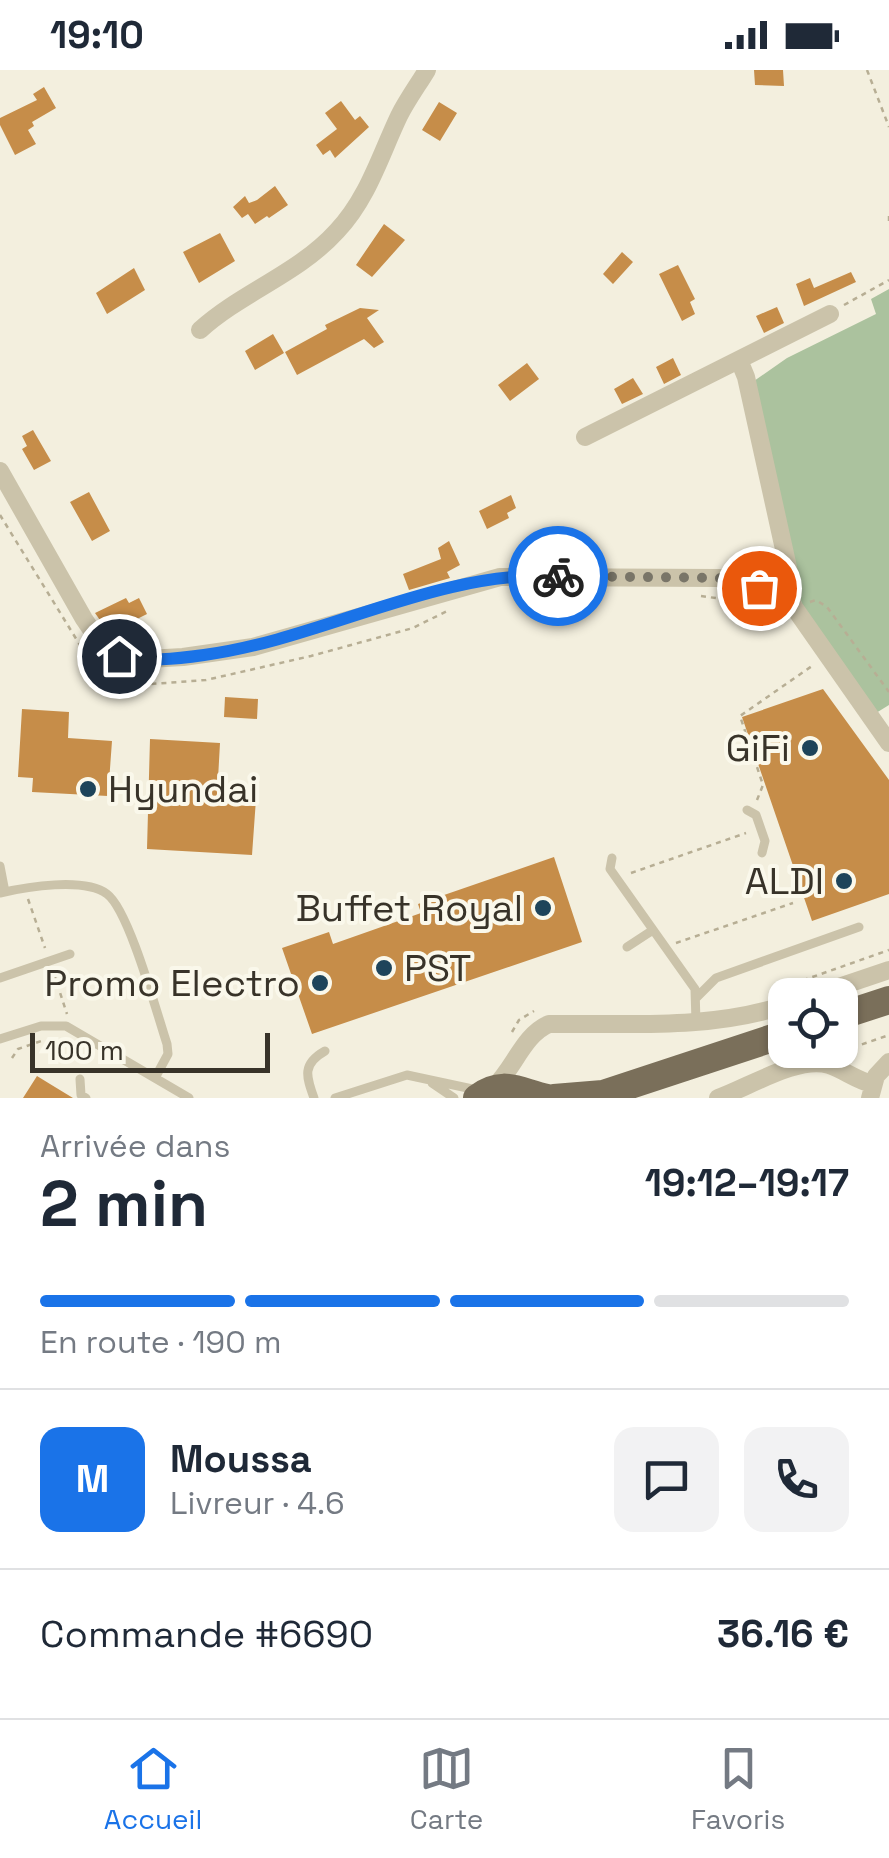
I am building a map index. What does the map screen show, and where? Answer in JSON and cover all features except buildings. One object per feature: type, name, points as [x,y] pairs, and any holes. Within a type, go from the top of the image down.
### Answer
[{"type":"main road","points":[[858,1010],[889,1000]]},
{"type":"main road","points":[[486,1092],[513,1086],[539,1096],[599,1096],[768,1040]]},
{"type":"street","points":[[200,330],[230,306],[290,271],[338,231],[369,187],[402,112],[427,70]]},
{"type":"street","points":[[585,437],[830,314]]},
{"type":"street","points":[[739,360],[746,377],[794,607]]},
{"type":"street","points":[[0,471],[94,634],[109,651],[132,658],[184,658],[253,647],[475,582],[516,575],[719,578],[759,588],[794,607],[889,743]]},
{"type":"street","points":[[858,980],[889,970]]},
{"type":"street","points":[[486,1092],[513,1066],[532,1035],[549,1024],[696,1022],[748,1017],[768,1005]]},
{"type":"street","points":[[526,1045],[539,1096]]},
{"type":"street","points":[[833,1068],[871,1091],[889,1062]]},
{"type":"street","points":[[718,1098],[797,1068]]},
{"type":"lane","points":[[749,811],[761,828],[766,847],[762,852]]},
{"type":"lane","points":[[612,858],[610,869],[616,878],[636,898],[653,930],[691,975],[697,996],[696,1022]]},
{"type":"lane","points":[[0,866],[2,893],[34,887],[85,886],[102,891],[113,900],[128,930],[168,1044],[168,1054],[155,1078]]},
{"type":"lane","points":[[697,996],[716,978],[860,927]]},
{"type":"lane","points":[[627,947],[653,930]]},
{"type":"lane","points":[[0,978],[70,954]]},
{"type":"lane","points":[[0,1039],[41,1026],[66,1026],[189,1098]]},
{"type":"lane","points":[[314,1098],[305,1074],[308,1065],[326,1052]]},
{"type":"lane","points":[[335,1098],[400,1076],[486,1092]]},
{"type":"lane","points":[[80,1079],[81,1095],[86,1098]]},
{"type":"lane","points":[[426,1079],[454,1098]]},
{"type":"path","points":[[867,70],[889,127]]},
{"type":"path","points":[[830,314],[889,280]]},
{"type":"path","points":[[0,516],[56,612],[90,658]]},
{"type":"path","points":[[693,596],[736,601],[764,610]]},
{"type":"path","points":[[794,607],[816,600],[826,607],[889,692]]},
{"type":"path","points":[[103,668],[132,681],[151,684],[206,680],[413,628],[460,604]]},
{"type":"path","points":[[749,811],[763,785],[740,716],[827,656]]},
{"type":"path","points":[[616,878],[761,828]]},
{"type":"path","points":[[665,942],[793,903]]},
{"type":"path","points":[[825,978],[889,950]]},
{"type":"path","points":[[858,1046],[889,1035]]},
{"type":"path","points":[[12,1058],[18,1049],[50,1038]]},
{"type":"green space","points":[[889,289],[889,705],[876,713],[802,605],[754,381],[787,358],[876,314],[871,299]]},
{"type":"way so far","points":[[558,576],[719,578],[759,588]]},
{"type":"place","name":"GiFi","points":[[810,748]]},
{"type":"place","name":"Hyundai","points":[[88,789]]},
{"type":"place","name":"ALDI","points":[[844,881]]},
{"type":"place","name":"Buffet Royal","points":[[543,908]]},
{"type":"place","name":"PST","points":[[384,968]]},
{"type":"place","name":"Promo Electro","points":[[320,983]]},
{"type":"route","points":[[119,656],[184,658],[253,647],[487,579],[558,576]]}]
